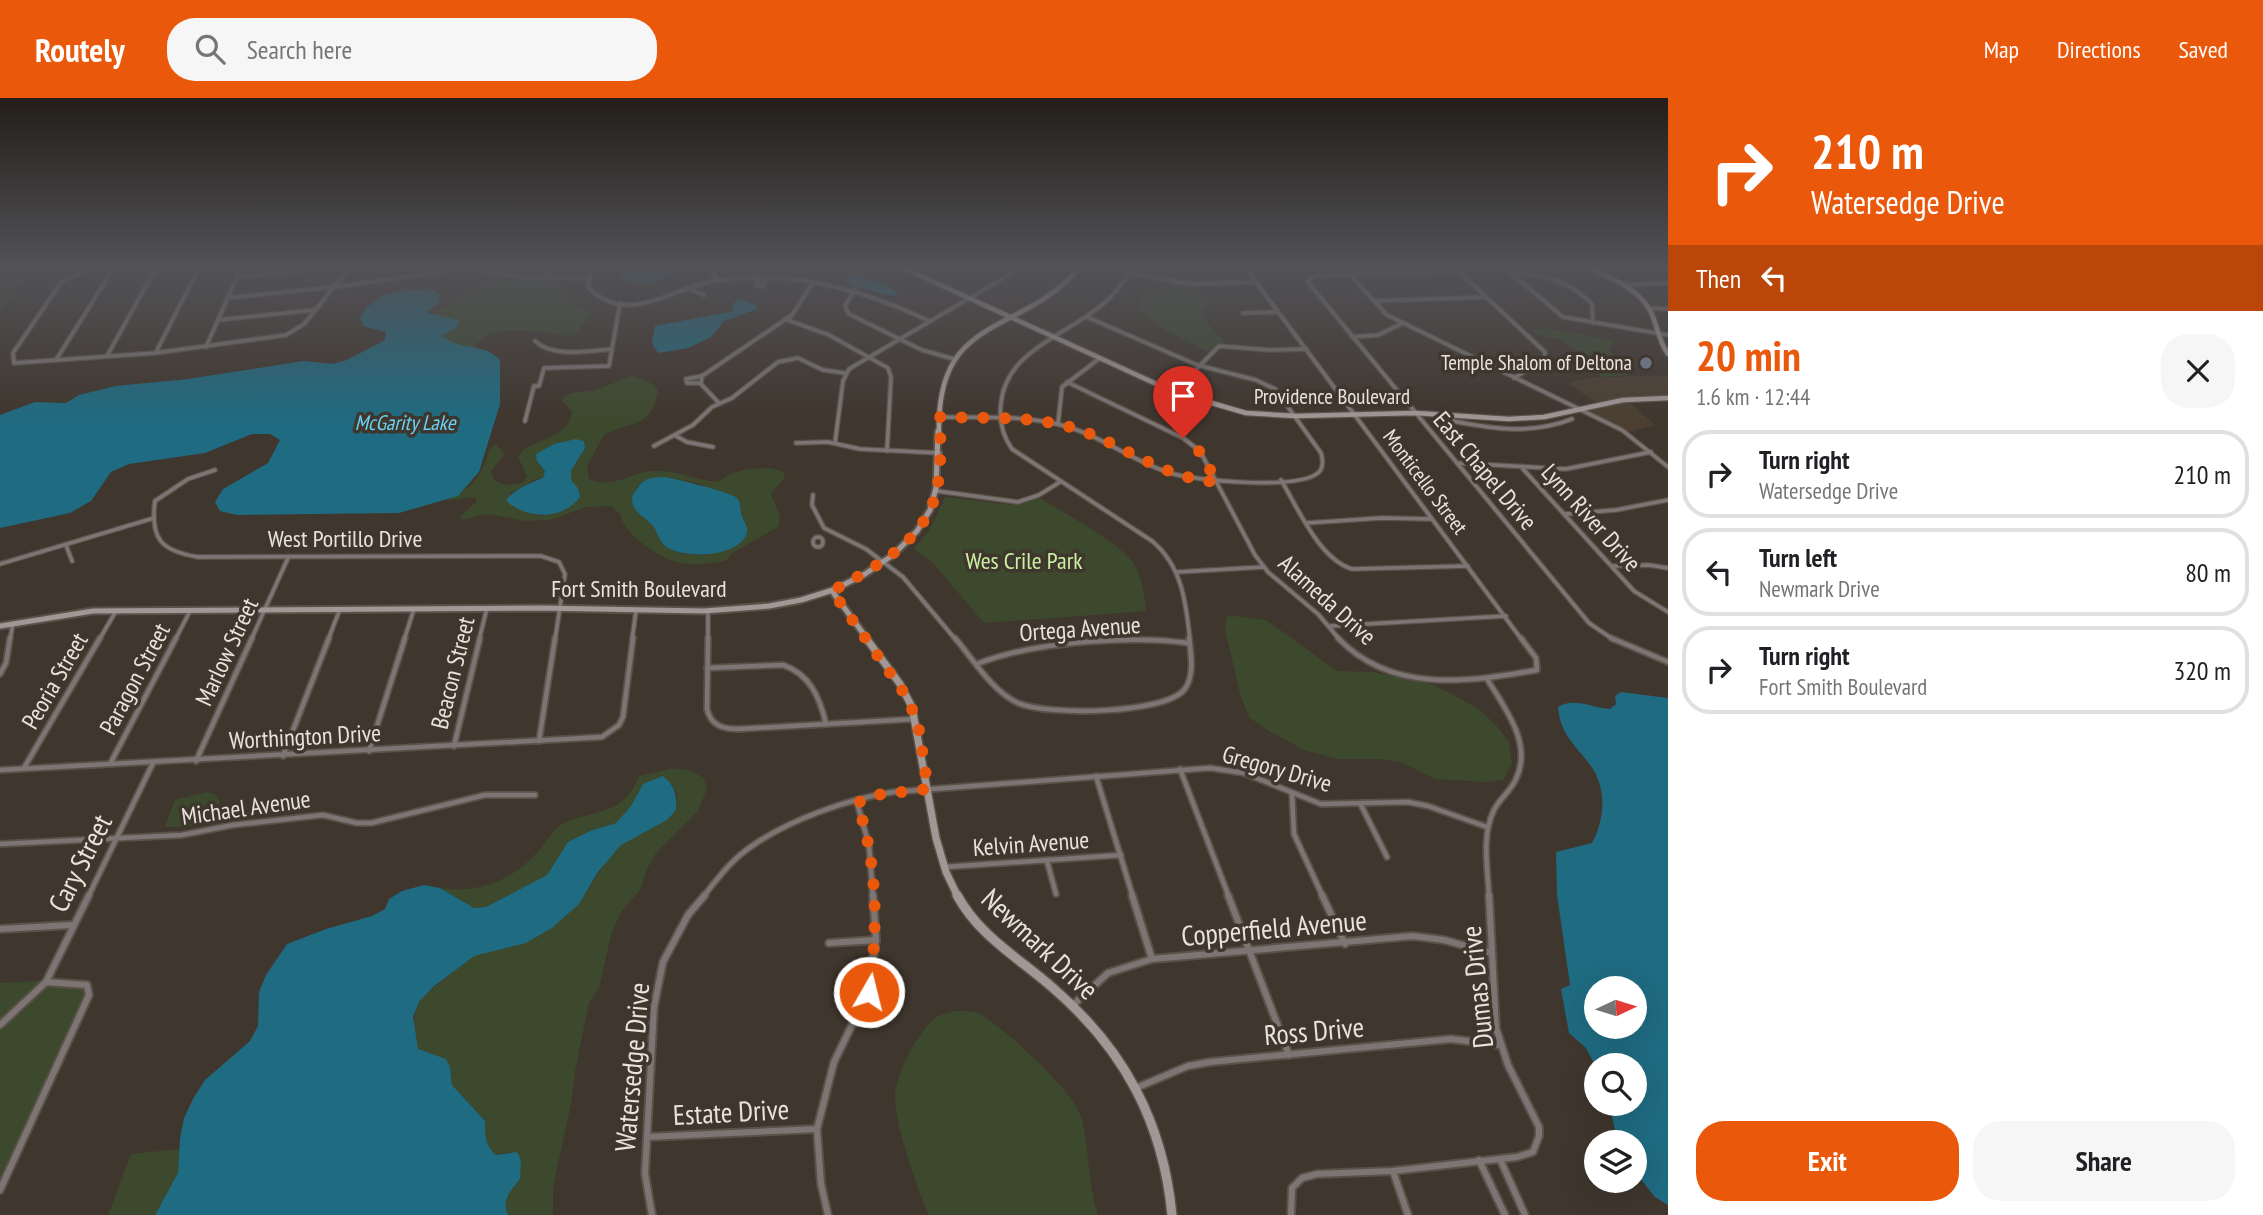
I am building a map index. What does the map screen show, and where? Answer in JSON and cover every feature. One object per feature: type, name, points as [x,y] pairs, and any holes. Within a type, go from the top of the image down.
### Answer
[{"type":"street","points":[[37,318],[13,353],[14,363],[155,353],[278,337],[298,331],[308,318]]},
{"type":"street","points":[[56,360],[82,318]]},
{"type":"street","points":[[106,356],[127,318]]},
{"type":"street","points":[[155,353],[173,318]]},
{"type":"street","points":[[206,347],[218,320],[236,318]]},
{"type":"street","points":[[525,421],[534,386],[539,386],[544,368],[609,366],[617,318]]},
{"type":"street","points":[[859,318],[922,350],[954,359]]},
{"type":"street","points":[[923,318],[929,321]]},
{"type":"street","points":[[835,443],[845,373],[868,355],[934,318]]},
{"type":"street","name":"Fort Smith Boulevard","points":[[0,626],[68,612],[487,608],[708,611],[769,607],[832,591],[883,563],[917,530],[932,506],[937,491],[943,381],[954,359],[981,335],[1009,318]]},
{"type":"street","name":"Providence Boulevard","points":[[1013,318],[1174,392],[1246,413],[1296,416],[1415,413],[1495,418],[1544,417],[1623,400],[1668,398]]},
{"type":"street","points":[[813,495],[812,505],[817,517],[830,532],[866,549],[903,577],[1002,693],[1012,701],[1033,710],[1052,712],[1162,703],[1175,698],[1187,686],[1191,666],[1178,572],[1171,560],[1152,541],[1012,449],[1004,438],[1000,393],[1008,373],[1084,318]]},
{"type":"street","points":[[940,417],[1058,424],[1086,433],[1170,473],[1217,482],[1308,478],[1318,473],[1323,461],[1281,394],[1266,384],[1197,365],[1089,318]]},
{"type":"street","name":"Monticello Street","points":[[1283,318],[1506,617]]},
{"type":"street","name":"East Chapel Drive","points":[[1335,318],[1589,623],[1619,643],[1668,662]]},
{"type":"street","points":[[1394,318],[1401,324],[1622,430],[1668,467]]},
{"type":"street","points":[[1509,318],[1545,352],[1544,360],[1514,378]]},
{"type":"street","points":[[1573,318],[1593,324],[1668,335]]},
{"type":"street","points":[[1593,318],[1593,324]]},
{"type":"street","points":[[1652,318],[1656,334],[1668,354]]},
{"type":"street","points":[[719,403],[701,383],[687,383],[686,379],[702,376],[785,319],[829,335],[868,355],[891,372],[887,451]]},
{"type":"street","points":[[1351,337],[1378,335],[1401,324]]},
{"type":"street","points":[[535,341],[540,348],[550,350],[612,349]]},
{"type":"street","points":[[1174,392],[1214,349],[1224,345],[1269,350],[1306,349]]},
{"type":"street","points":[[654,446],[677,436],[778,362],[791,358],[806,360],[823,370],[845,373]]},
{"type":"street","points":[[1058,424],[1060,395],[1067,382],[1100,358]]},
{"type":"street","points":[[701,383],[702,376]]},
{"type":"street","name":"Alameda Drive","points":[[1067,382],[1192,444],[1205,458],[1264,567],[1363,659],[1395,675],[1427,681],[1487,679],[1537,670],[1536,658],[1506,617]]},
{"type":"street","points":[[1495,418],[1502,430]]},
{"type":"street","name":"Providence Boulevard","points":[[1442,419],[1502,430],[1537,429],[1572,419]]},
{"type":"street","points":[[677,436],[687,442],[713,447]]},
{"type":"street","points":[[796,443],[835,443],[887,451],[940,453]]},
{"type":"street","points":[[1456,463],[1523,468],[1588,467],[1635,453],[1651,452]]},
{"type":"street","name":"Lynn River Drive","points":[[1523,468],[1634,591],[1668,612]]},
{"type":"street","points":[[148,501],[155,501],[188,479],[215,470]]},
{"type":"street","points":[[1281,480],[1327,555],[1342,566],[1352,569],[1469,566]]},
{"type":"street","points":[[937,491],[995,501],[1018,502],[1039,495],[1060,482]]},
{"type":"street","points":[[1564,514],[1616,510],[1668,500]]},
{"type":"street","points":[[0,564],[66,545],[103,530],[154,517],[155,501]]},
{"type":"street","name":"West Portillo Drive","points":[[154,517],[155,536],[163,547],[183,555],[541,556],[559,562],[565,574],[560,608]]},
{"type":"street","points":[[1307,523],[1381,518],[1433,519]]},
{"type":"street","points":[[822,538],[830,532]]},
{"type":"street","points":[[66,545],[72,561]]},
{"type":"street","name":"Marlow Street","points":[[196,761],[289,557]]},
{"type":"street","points":[[1611,566],[1649,565],[1668,568]]},
{"type":"street","points":[[1178,572],[1264,567]]},
{"type":"street","name":"Newmark Drive","points":[[832,591],[903,689],[916,719],[937,846],[963,905],[992,938],[1073,1005],[1108,1044],[1136,1088],[1161,1149],[1171,1193],[1172,1215]]},
{"type":"street","name":"Beacon Street","points":[[454,746],[487,608]]},
{"type":"street","points":[[539,741],[560,608]]},
{"type":"street","points":[[283,756],[340,609]]},
{"type":"street","points":[[369,751],[414,609]]},
{"type":"street","name":"Paragon Street","points":[[110,765],[191,610]]},
{"type":"street","name":"Peoria Street","points":[[24,768],[117,611]]},
{"type":"street","name":"Worthington Drive","points":[[0,770],[602,737],[610,734],[623,717],[636,611]]},
{"type":"street","points":[[708,611],[706,709],[711,723],[739,729],[916,719]]},
{"type":"street","points":[[1330,626],[1506,617]]},
{"type":"street","points":[[0,674],[6,663],[13,623]]},
{"type":"street","name":"Ortega Avenue","points":[[978,664],[994,656],[1020,649],[1167,640],[1188,643]]},
{"type":"street","points":[[707,668],[783,665],[792,667],[804,675],[822,705],[826,724]]},
{"type":"street","points":[[1487,679],[1516,726],[1521,757],[1518,776],[1509,793],[1494,808],[1487,827]]},
{"type":"street","name":"Cary Street","points":[[46,982],[153,763]]},
{"type":"street","name":"Gregory Drive","points":[[928,789],[1210,768],[1244,773],[1321,804],[1408,802],[1428,806],[1487,827]]},
{"type":"street","points":[[1180,769],[1289,1055]]},
{"type":"street","points":[[1096,776],[1152,959]]},
{"type":"street","name":"Watersedge Drive","points":[[652,1215],[645,1174],[654,1007],[663,962],[688,915],[730,865],[751,846],[787,825],[875,795],[928,789]]},
{"type":"street","points":[[1292,794],[1294,834],[1345,943]]},
{"type":"street","name":"Michael Avenue","points":[[0,844],[182,835],[233,825],[323,815],[357,823],[371,823],[485,795],[535,795]]},
{"type":"street","points":[[828,1215],[821,1184],[817,1129],[834,1062],[869,992],[876,940],[869,845],[857,803]]},
{"type":"street","points":[[1361,805],[1387,857]]},
{"type":"street","name":"Dumas Drive","points":[[1291,1215],[1292,1188],[1302,1178],[1317,1174],[1392,1171],[1500,1159],[1532,1152],[1539,1136],[1535,1116],[1500,1045],[1496,1028],[1487,827]]},
{"type":"street","name":"Kelvin Avenue","points":[[944,867],[1121,855]]},
{"type":"street","points":[[1047,861],[1056,894]]},
{"type":"street","points":[[0,929],[72,925]]},
{"type":"street","name":"Copperfield Avenue","points":[[1073,1005],[1099,976],[1121,966],[1152,959],[1250,953],[1413,936],[1444,940],[1492,953]]},
{"type":"street","points":[[829,943],[876,940]]},
{"type":"street","points":[[0,1026],[46,982],[87,985],[89,995],[0,1190]]},
{"type":"street","name":"Ross Drive","points":[[1136,1088],[1188,1066],[1451,1039],[1500,1045]]},
{"type":"street","name":"Estate Drive","points":[[647,1137],[817,1129]]},
{"type":"street","points":[[1500,1159],[1525,1215]]},
{"type":"street","points":[[1479,1160],[1505,1215]]},
{"type":"street","points":[[1392,1171],[1408,1215]]},
{"type":"shaded area","points":[[1668,375],[1668,397],[1598,404],[1568,383],[1589,378]]},
{"type":"shaded area","points":[[1628,401],[1655,425],[1628,432],[1584,410]]},
{"type":"green space","points":[[426,318],[589,318],[574,336],[518,330],[492,332],[461,356],[408,329]]},
{"type":"green space","points":[[1150,318],[1203,318],[1224,342],[1208,352],[1169,332]]},
{"type":"green space","points":[[1550,329],[1615,341],[1609,350],[1629,375],[1602,377],[1563,341],[1538,335],[1531,330]]},
{"type":"green space","points":[[634,376],[653,384],[658,390],[655,403],[651,412],[639,422],[604,435],[587,466],[589,479],[605,483],[644,472],[660,471],[717,482],[732,473],[771,468],[784,472],[785,477],[771,494],[780,517],[778,527],[732,553],[727,560],[690,564],[670,560],[639,541],[611,506],[586,507],[550,520],[525,521],[486,514],[462,520],[461,516],[476,502],[476,497],[445,501],[461,493],[474,481],[484,466],[489,449],[496,444],[505,454],[491,471],[494,480],[504,485],[522,483],[527,477],[518,456],[530,446],[553,436],[570,420],[572,412],[561,399],[570,394],[596,390]],"holes":[[[585,448],[571,471],[571,480],[578,488],[565,510],[540,516],[513,507],[510,494],[534,480],[543,478],[545,471],[539,464]],[[665,477],[701,484],[712,491],[729,494],[740,501],[741,517],[746,524],[707,555],[669,548],[661,541],[653,526],[636,510],[633,502],[637,487]]]},
{"type":"green space","name":"Wes Crile Park","points":[[945,497],[1011,505],[1040,498],[1105,538],[1127,556],[1139,575],[1146,611],[984,623],[933,563],[914,549],[930,529]]},
{"type":"green space","points":[[1227,617],[1266,620],[1337,671],[1373,672],[1434,685],[1477,708],[1496,725],[1509,742],[1512,764],[1503,780],[1486,782],[1435,779],[1401,762],[1338,759],[1304,750],[1267,730],[1249,717],[1240,694],[1225,629]]},
{"type":"green space","points":[[674,768],[691,771],[704,778],[707,789],[698,811],[656,853],[640,890],[621,912],[611,935],[599,988],[589,1003],[553,1187],[553,1215],[508,1215],[506,1200],[520,1179],[510,1152],[496,1155],[492,1151],[486,1140],[485,1121],[452,1085],[450,1067],[418,1049],[415,1016],[418,1005],[424,996],[465,960],[530,939],[553,927],[579,903],[616,850],[676,810],[677,794],[672,784],[643,784],[631,806],[616,823],[590,831],[568,842],[547,875],[486,907],[474,908],[440,888],[469,889],[508,876],[530,860],[562,824],[618,804],[633,789],[639,776]]},
{"type":"green space","points":[[207,792],[216,795],[220,801],[217,813],[194,827],[165,827],[175,800]]},
{"type":"green space","points":[[42,981],[0,1021],[0,983]]},
{"type":"green space","points":[[45,986],[78,987],[83,989],[85,996],[0,1180],[0,1030]]},
{"type":"green space","points":[[955,1011],[976,1012],[993,1023],[1054,1078],[1077,1107],[1082,1119],[1098,1215],[929,1215],[902,1138],[895,1095],[904,1064],[921,1033],[937,1017]]},
{"type":"green space","points":[[179,1149],[178,1173],[155,1215],[108,1215],[131,1154]]},
{"type":"water","name":"McGarity Lake","points":[[360,318],[449,318],[460,321],[455,328],[441,336],[457,344],[485,350],[500,360],[500,404],[479,472],[458,496],[399,513],[237,515],[220,511],[215,502],[223,489],[268,463],[280,440],[270,434],[252,434],[205,453],[129,464],[111,472],[91,501],[70,513],[0,528],[0,415],[35,402],[66,403],[79,395],[115,386],[188,379],[304,361],[332,364],[347,360],[385,340],[386,332],[363,326]]},
{"type":"water","points":[[696,318],[732,318],[724,321],[711,337],[688,348],[658,353],[652,343],[655,326]]},
{"type":"water","points":[[576,439],[584,441],[585,448],[571,471],[571,480],[578,488],[580,497],[573,505],[554,514],[544,515],[524,511],[506,501],[517,490],[543,478],[545,471],[537,461],[536,454],[554,444]]},
{"type":"water","points":[[665,477],[714,489],[737,498],[747,530],[742,541],[733,548],[709,554],[683,553],[664,545],[653,526],[636,511],[632,497],[644,481]]},
{"type":"water","points":[[1621,692],[1668,698],[1668,1205],[1655,1197],[1647,1187],[1647,1130],[1615,1130],[1612,1116],[1647,1116],[1647,1053],[1589,1053],[1569,1033],[1561,989],[1570,985],[1557,895],[1556,852],[1592,843],[1601,816],[1602,797],[1593,769],[1562,726],[1558,707],[1577,703],[1610,709],[1616,704],[1615,696]]},
{"type":"water","points":[[663,776],[673,787],[676,799],[676,810],[667,820],[621,845],[598,872],[579,904],[552,928],[526,943],[474,956],[433,987],[419,1002],[413,1017],[418,1049],[446,1059],[452,1085],[485,1121],[486,1140],[492,1151],[496,1155],[517,1152],[521,1160],[520,1179],[506,1200],[508,1215],[155,1215],[178,1173],[184,1118],[194,1097],[205,1080],[250,1041],[258,1026],[259,992],[266,975],[287,944],[372,916],[385,909],[389,899],[402,891],[424,885],[440,888],[474,908],[486,907],[547,875],[568,842],[590,831],[616,823],[631,806],[643,784]]},
{"type":"place","name":"Temple Shalom of Deltona","points":[[1646,363]]},
{"type":"route","points":[[869,992],[876,940],[869,845],[857,803],[875,795],[928,789],[919,730],[909,700],[832,591],[883,563],[908,540],[925,519],[937,491],[940,472],[940,417],[1058,424],[1086,433],[1170,473],[1217,482],[1205,458],[1183,438]]}]
